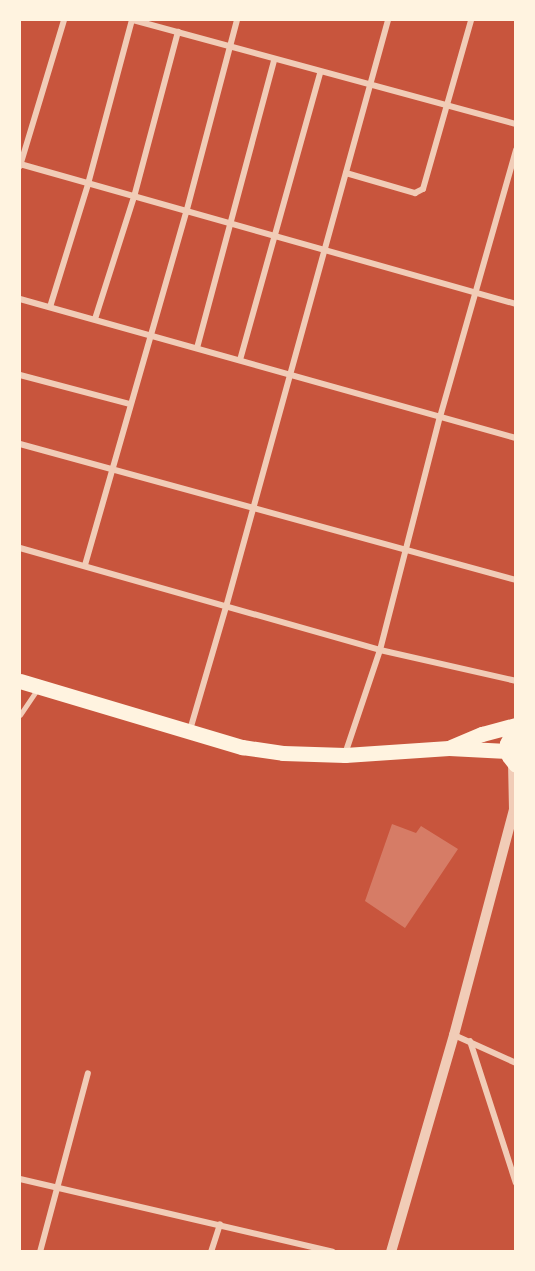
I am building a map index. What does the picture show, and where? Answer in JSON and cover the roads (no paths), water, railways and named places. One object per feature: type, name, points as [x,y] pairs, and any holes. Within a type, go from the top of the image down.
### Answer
[{"type":"highway","points":[[20,681],[189,734],[273,752],[345,755],[448,748],[512,760]]},
{"type":"highway","points":[[448,748],[482,734],[516,726]]},
{"type":"main road","points":[[512,760],[508,737],[516,726]]},
{"type":"street","points":[[64,20],[20,165],[475,295],[516,304]]},
{"type":"street","points":[[50,307],[88,184],[133,20],[320,73],[516,124]]},
{"type":"street","points":[[85,565],[186,213],[237,20]]},
{"type":"street","points":[[189,734],[254,508],[388,20]]},
{"type":"street","points":[[346,173],[415,193],[423,189],[471,20]]},
{"type":"street","points":[[95,319],[134,197],[178,32]]},
{"type":"street","points":[[197,348],[274,60]]},
{"type":"street","points":[[240,360],[320,73]]},
{"type":"street","points":[[345,755],[380,650],[440,417],[516,150]]},
{"type":"street","points":[[20,299],[514,438],[516,430]]},
{"type":"street","points":[[20,375],[130,404]]},
{"type":"street","points":[[20,444],[516,580]]},
{"type":"street","points":[[20,548],[380,650],[516,681]]},
{"type":"street","points":[[391,1251],[454,1035],[515,809],[512,760]]},
{"type":"street","points":[[454,1035],[516,1063]]},
{"type":"street","points":[[470,1041],[516,1183]]},
{"type":"street","points":[[40,1251],[88,1073]]},
{"type":"street","points":[[20,1179],[333,1251]]},
{"type":"street","points":[[212,1251],[220,1224]]},
{"type":"lane","points":[[20,715],[39,687]]}]
